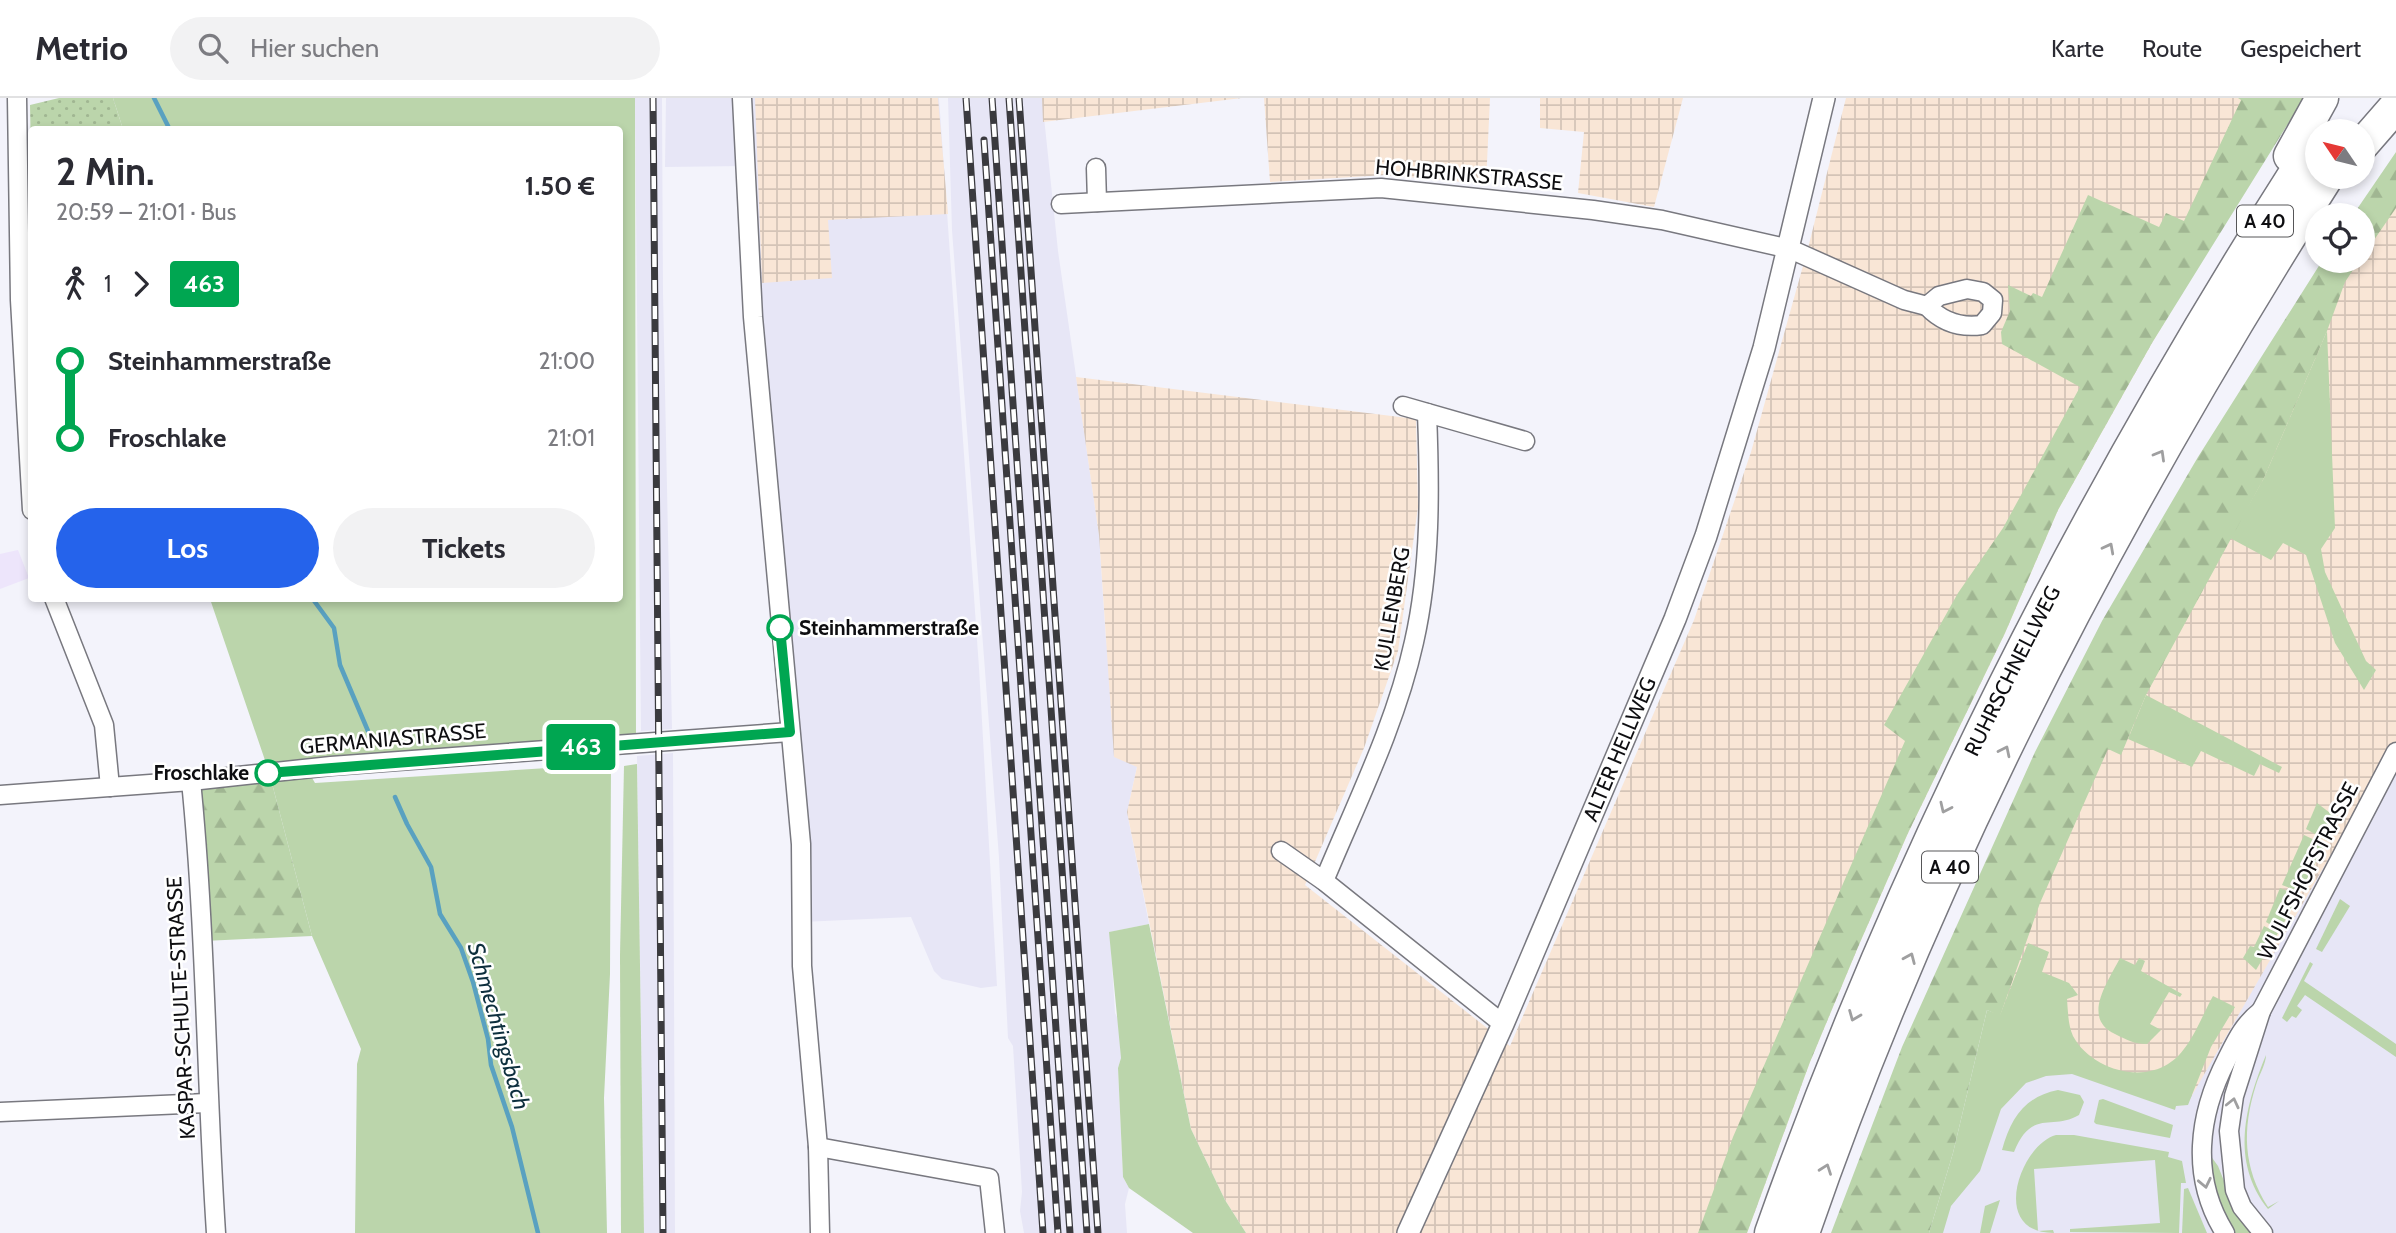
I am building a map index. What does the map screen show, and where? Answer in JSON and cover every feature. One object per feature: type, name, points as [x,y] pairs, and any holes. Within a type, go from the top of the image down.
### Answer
[{"type":"highway","points":[[2215,304],[2322,98]]},
{"type":"highway","points":[[2330,119],[2344,98]]},
{"type":"highway","points":[[2364,119],[2378,98]]},
{"type":"highway","points":[[2375,130],[2396,106]]},
{"type":"highway","name":"RUHRSCHNELLWEG","points":[[1772,1233],[1869,980],[1963,771],[2105,496],[2215,304],[2305,158]]},
{"type":"highway","name":"RUHRSCHNELLWEG","points":[[1802,1233],[1882,1024],[1941,888],[2028,704],[2151,472],[2320,189]]},
{"type":"highway","points":[[2297,225],[2326,189]]},
{"type":"street","points":[[17,98],[20,300],[28,440]]},
{"type":"street","points":[[742,98],[752,317],[801,844],[802,966],[818,1147],[820,1233]]},
{"type":"street","name":"ALTER HELLWEG","points":[[1408,1233],[1503,1024],[1675,619],[1706,536],[1738,437],[1790,248],[1824,98]]},
{"type":"street","points":[[1096,168],[1097,202]]},
{"type":"street","name":"HOHBRINKSTRASSE","points":[[1061,204],[1381,188],[1614,212],[1790,248]]},
{"type":"street","points":[[1790,248],[1904,300],[1927,306]]},
{"type":"street","points":[[1403,406],[1525,441]]},
{"type":"street","name":"KULLENBERG","points":[[1324,881],[1399,695],[1415,641],[1424,575],[1429,505],[1427,413]]},
{"type":"street","points":[[56,602],[104,725],[110,787]]},
{"type":"street","name":"GERMANIASTRASSE","points":[[0,795],[191,781],[331,766],[790,732]]},
{"type":"street","name":"WULFSHOFSTRASSE","points":[[2263,1233],[2242,1207],[2235,1190],[2229,1131],[2234,1096],[2261,1011],[2396,752]]},
{"type":"street","name":"KASPAR-SCHULTE-STRASSE","points":[[191,781],[204,941],[207,1103],[216,1233]]},
{"type":"street","points":[[1280,851],[1324,881],[1503,1024]]},
{"type":"street","name":"WULFSHOFSTRASSE","points":[[2225,1233],[2206,1190],[2200,1154],[2202,1130],[2221,1072],[2246,1023],[2261,1011]]},
{"type":"street","points":[[0,1112],[207,1103]]},
{"type":"street","points":[[818,1147],[989,1178],[995,1233]]},
{"type":"shaded area","points":[[635,98],[662,98],[672,729],[641,731]]},
{"type":"shaded area","points":[[666,98],[939,98],[979,668],[997,986],[981,988],[942,979],[934,971],[911,917],[802,922],[744,166],[665,167]]},
{"type":"shaded area","points":[[755,98],[938,98],[948,214],[828,220],[832,278],[762,283]]},
{"type":"shaded area","points":[[948,98],[1042,98],[1058,251],[1099,535],[1106,641],[1137,767],[1127,812],[1149,924],[1110,932],[1121,1058],[1118,1068],[1123,1177],[1129,1188],[1125,1204],[1127,1233],[1024,1233],[1020,1211],[1022,1192],[1013,1046],[1008,1038],[999,858],[952,230]]},
{"type":"shaded area","points":[[1042,98],[1242,98],[1043,122]]},
{"type":"shaded area","points":[[1264,98],[1490,98],[1486,184],[1386,175],[1270,182]]},
{"type":"shaded area","points":[[1540,98],[1683,98],[1654,207],[1578,193],[1584,132],[1540,128]]},
{"type":"shaded area","points":[[1846,98],[2299,98],[2152,343],[2058,510],[2005,633],[1908,833],[1858,947],[1810,1062],[1747,1233],[1246,1233],[1225,1200],[1191,1129],[1127,812],[1137,767],[1114,757],[1099,535],[1076,377],[1416,419],[1418,507],[1398,651],[1364,748],[1305,885],[1510,1046],[1694,620],[1751,452],[1808,248]]},
{"type":"shaded area","points":[[2396,200],[2396,742],[2187,1104],[1991,1014],[2086,783],[2347,273],[2375,273],[2375,231]]},
{"type":"shaded area","points":[[18,550],[28,578],[0,589],[0,554]]},
{"type":"shaded area","points":[[2396,742],[2396,1233],[1935,1233],[1991,1014],[2187,1103]]},
{"type":"shaded area","points":[[673,753],[675,1233],[644,1233],[637,756]]},
{"type":"green space","points":[[59,98],[113,98],[122,126],[30,126],[30,105]]},
{"type":"green space","points":[[113,98],[635,98],[636,743],[307,769],[315,783],[611,764],[610,974],[604,1098],[607,1233],[355,1233],[357,1064],[361,1049],[312,936],[269,772],[211,602],[623,602],[623,126],[122,126]]},
{"type":"green space","points":[[2238,98],[2304,98],[2152,343],[2058,510],[2005,633],[1908,833],[1858,947],[1810,1062],[1747,1233],[1698,1233],[1733,1137],[1905,741],[1884,725],[1958,593],[2003,528],[2080,387],[2002,344],[2001,332],[2010,311],[2008,285],[2031,296],[2033,293],[2042,297],[2088,195],[2159,227],[2166,213],[2184,221],[2241,100]]},
{"type":"green space","points":[[2396,152],[2396,208],[2375,239],[2375,203],[2361,203],[2371,189],[2375,189],[2375,183]]},
{"type":"green space","points":[[2314,273],[2351,273],[2264,478],[2146,695],[2121,755],[2108,749],[2040,903],[2000,1016],[1987,1010],[1953,1153],[1929,1233],[1831,1233],[1902,1047],[2035,752],[2102,621],[2198,457]]},
{"type":"green space","points":[[2327,331],[2335,528],[2321,549],[2325,572],[2366,661],[2376,670],[2364,690],[2335,643],[2306,555],[2283,543],[2271,560],[2230,538],[2264,478]]},
{"type":"green space","points":[[2146,695],[2282,767],[2279,773],[2260,764],[2254,776],[2201,751],[2192,767],[2128,739]]},
{"type":"green space","points":[[637,764],[644,1233],[621,1233],[620,955],[624,766]]},
{"type":"green space","points":[[269,772],[312,936],[204,941],[191,781]]},
{"type":"green space","points":[[2317,803],[2338,819],[2327,841],[2306,829]]},
{"type":"green space","points":[[2304,835],[2325,845],[2300,892],[2282,885]]},
{"type":"green space","points":[[2280,888],[2299,896],[2282,926],[2276,928],[2266,922]]},
{"type":"green space","points":[[2340,899],[2350,906],[2322,952],[2316,949]]},
{"type":"green space","points":[[1149,924],[1191,1129],[1225,1200],[1246,1233],[1193,1233],[1129,1188],[1123,1177],[1118,1068],[1121,1058],[1109,932]]},
{"type":"green space","points":[[2264,926],[2278,933],[2256,970],[2243,958],[2250,946],[2254,947]]},
{"type":"green space","points":[[2028,943],[2049,952],[2042,972],[2069,983],[2078,995],[2067,999],[2073,1036],[2091,1057],[2116,1069],[2129,1072],[2156,1070],[2176,1058],[2189,1042],[2213,996],[2235,1007],[2211,1047],[2188,1105],[2176,1106],[2175,1110],[2072,1074],[2046,1076],[2026,1083],[2001,1109],[1980,1171],[1951,1206],[1943,1233],[1929,1233],[1953,1153],[1987,1010],[2000,1015]]},
{"type":"green space","points":[[2120,958],[2135,965],[2139,958],[2145,961],[2141,971],[2182,994],[2180,997],[2169,992],[2150,1024],[2161,1030],[2147,1044],[2127,1040],[2115,1034],[2105,1027],[2100,1019],[2100,999]]},
{"type":"green space","points":[[2310,962],[2313,964],[2304,981],[2396,1044],[2396,1057],[2305,995],[2297,1006],[2302,1010],[2296,1018],[2292,1016],[2287,1022],[2282,1018]]},
{"type":"green space","points":[[2266,1055],[2251,1101],[2247,1148],[2254,1178],[2268,1207],[2279,1201],[2268,1209],[2256,1191],[2245,1153],[2247,1113],[2258,1074]]},
{"type":"green space","points":[[2058,1090],[2080,1095],[2084,1102],[2079,1115],[2035,1125],[2021,1138],[2014,1152],[2002,1150],[2010,1128],[2021,1111],[2036,1098]]},
{"type":"green space","points":[[2103,1099],[2173,1125],[2170,1138],[2096,1124],[2094,1122],[2099,1100]]},
{"type":"green space","points":[[2056,1135],[2074,1135],[2169,1152],[2168,1157],[2182,1161],[2186,1183],[2181,1183],[2179,1233],[2070,1232],[2070,1229],[2160,1223],[2155,1160],[2034,1169],[2038,1230],[2022,1219],[2016,1204],[2017,1187],[2032,1154],[2043,1142]]},
{"type":"green space","points":[[2210,1155],[2218,1166],[2236,1211],[2251,1233],[2235,1233],[2224,1214],[2214,1186]]},
{"type":"green space","points":[[2188,1188],[2207,1233],[2182,1233],[2184,1189]]},
{"type":"green space","points":[[2000,1200],[1990,1233],[1980,1233],[1985,1206]]},
{"type":"waterway","name":"Schmechtingsbach","points":[[154,98],[168,126]]},
{"type":"waterway","name":"Schmechtingsbach","points":[[315,602],[334,628],[340,665],[368,731]]},
{"type":"waterway","name":"Schmechtingsbach","points":[[395,797],[431,867],[440,914],[461,948],[473,982],[488,1039],[491,1065],[512,1127],[538,1233]]},
{"type":"railway","points":[[653,98],[663,1233]]},
{"type":"railway","points":[[966,98],[1043,1233]]},
{"type":"railway","points":[[992,98],[1070,1233]]},
{"type":"railway","points":[[1009,98],[1087,1233]]},
{"type":"railway","points":[[1019,98],[1098,1233]]},
{"type":"railway","points":[[984,140],[1058,1233]]},
{"type":"bus line","name":"463","points":[[268,773],[790,732],[780,628]]},
{"type":"place","name":"Steinhammerstraße","points":[[780,628]]},
{"type":"place","name":"Froschlake","points":[[268,773]]}]
